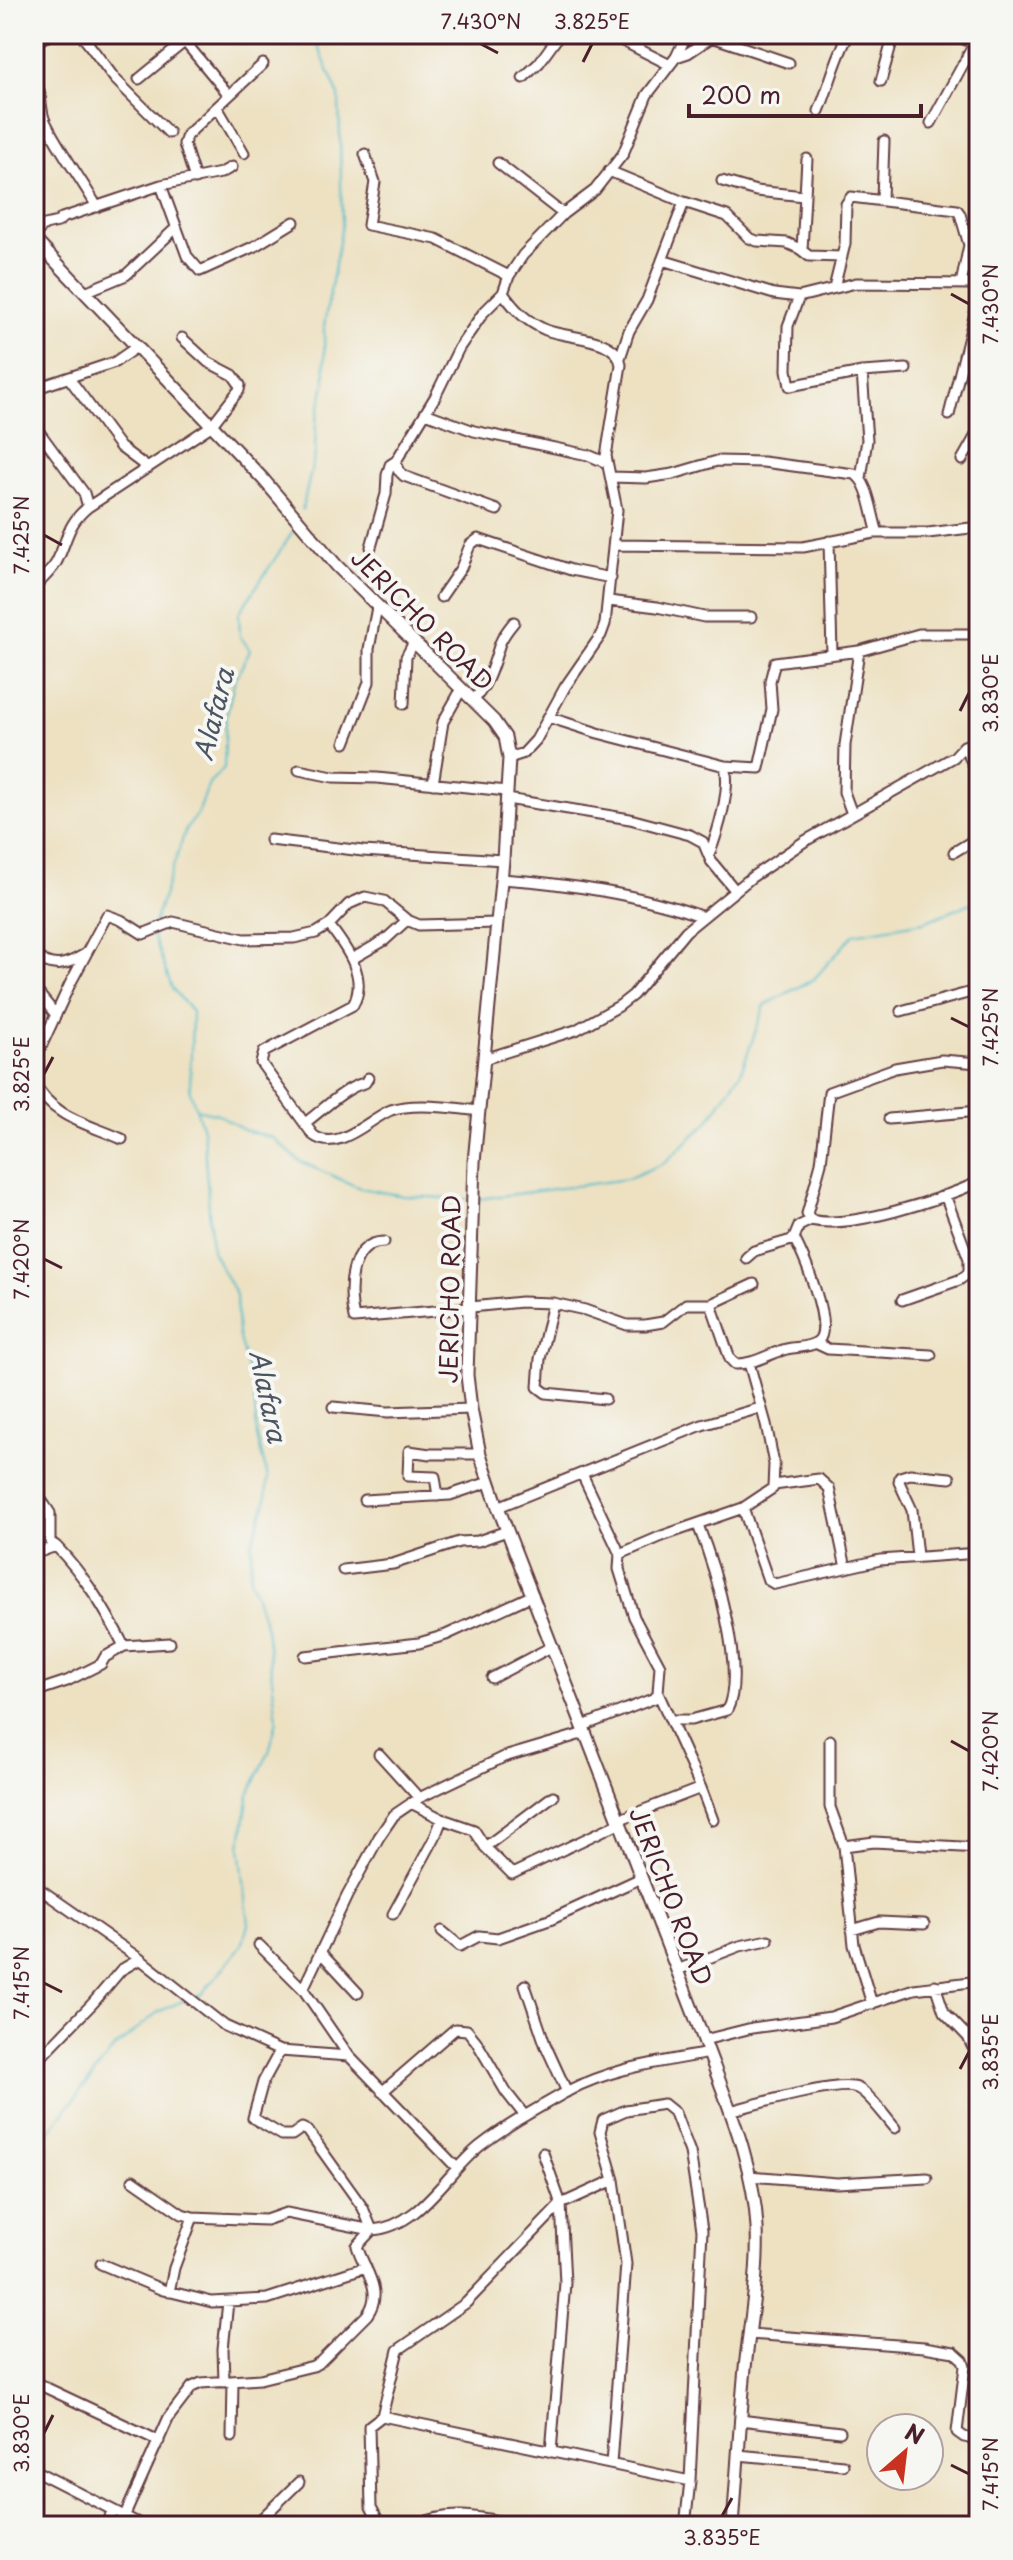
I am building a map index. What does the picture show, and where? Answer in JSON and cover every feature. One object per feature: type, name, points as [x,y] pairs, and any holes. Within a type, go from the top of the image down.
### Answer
[{"type":"street","points":[[34,42],[51,34]]},
{"type":"street","points":[[81,34],[115,79],[169,133]]},
{"type":"street","points":[[139,79],[194,34]]},
{"type":"street","points":[[523,78],[539,63],[560,34]]},
{"type":"street","points":[[371,547],[386,494],[390,465],[396,461],[425,413],[459,348],[483,313],[503,293],[509,276],[523,255],[563,214],[595,190],[609,171],[627,145],[647,95],[673,61],[687,34]]},
{"type":"street","points":[[819,111],[834,63],[848,34]]},
{"type":"street","points":[[881,81],[894,34]]},
{"type":"street","points":[[957,34],[973,45]]},
{"type":"street","points":[[612,35],[673,61]]},
{"type":"street","points":[[931,123],[979,35]]},
{"type":"street","points":[[673,61],[712,36],[789,63]]},
{"type":"street","points":[[185,42],[229,95]]},
{"type":"street","points":[[195,179],[184,140],[263,64]]},
{"type":"street","points":[[34,80],[38,84],[41,111],[49,128],[97,207]]},
{"type":"street","points":[[217,107],[244,153]]},
{"type":"street","points":[[882,200],[884,141]]},
{"type":"street","points":[[365,154],[375,182],[368,225],[436,239],[509,276]]},
{"type":"street","points":[[802,250],[807,159]]},
{"type":"street","points":[[498,163],[563,214]]},
{"type":"street","points":[[34,236],[45,225],[161,185],[221,173],[232,167]]},
{"type":"street","points":[[609,171],[727,216],[749,238],[757,241],[787,243],[809,256],[842,257]]},
{"type":"street","points":[[722,181],[756,191],[804,196]]},
{"type":"street","points":[[161,185],[187,256],[195,268],[202,271],[255,246],[294,222]]},
{"type":"street","points":[[834,288],[840,270],[848,200],[851,197],[952,208],[960,214],[969,245],[961,284]]},
{"type":"street","points":[[509,758],[530,747],[565,687],[601,635],[609,601],[617,510],[607,463],[620,359],[629,331],[647,300],[682,209],[681,201]]},
{"type":"street","points":[[85,292],[126,275],[176,228]]},
{"type":"street","name":"JERICHO ROAD","points":[[34,236],[263,479],[337,566],[501,730],[508,748],[503,860],[474,1162],[467,1375],[471,1409],[480,1454],[498,1507],[709,2053],[749,2176],[757,2227],[756,2264],[733,2526]]},
{"type":"street","points":[[662,260],[774,294],[799,297],[851,283],[979,284]]},
{"type":"street","points":[[840,270],[851,283]]},
{"type":"street","points":[[503,293],[514,308],[532,323],[558,334],[575,335],[585,341],[610,346],[618,352],[620,359]]},
{"type":"street","points":[[799,297],[788,326],[787,383],[793,386],[862,372],[906,369]]},
{"type":"street","points":[[949,415],[979,297]]},
{"type":"street","points":[[34,588],[58,560],[69,528],[88,507],[211,426],[239,390],[240,385],[233,375],[208,362],[182,338]]},
{"type":"street","points":[[34,389],[115,362],[138,346]]},
{"type":"street","points":[[862,372],[867,440],[861,478],[878,533]]},
{"type":"street","points":[[69,378],[120,447],[148,468]]},
{"type":"street","points":[[425,413],[474,431],[588,455],[607,463]]},
{"type":"street","points":[[34,425],[84,493],[88,507]]},
{"type":"street","points":[[962,460],[979,430]]},
{"type":"street","points":[[396,461],[398,470],[404,476],[497,510]]},
{"type":"street","points":[[611,477],[646,478],[673,474],[717,461],[763,462],[854,474],[861,478]]},
{"type":"street","points":[[614,545],[783,547],[878,533],[928,533],[979,527]]},
{"type":"street","points":[[441,597],[461,568],[470,545],[478,539],[571,570],[611,578]]},
{"type":"street","points":[[829,541],[832,654]]},
{"type":"street","points":[[609,601],[704,617],[751,617]]},
{"type":"street","points":[[345,743],[369,682],[369,649],[377,607]]},
{"type":"street","points":[[473,701],[488,682],[500,642],[514,622]]},
{"type":"street","points":[[548,717],[725,766],[759,768],[772,709],[770,681],[775,662],[859,651],[919,634],[979,634]]},
{"type":"street","points":[[404,704],[406,657],[413,644]]},
{"type":"street","points":[[852,814],[844,792],[845,745],[859,651]]},
{"type":"street","points":[[433,784],[443,722],[461,690]]},
{"type":"street","points":[[484,1059],[576,1030],[619,1006],[633,995],[686,931],[735,890],[805,841],[954,757],[964,746],[979,741]]},
{"type":"street","points":[[964,746],[979,776]]},
{"type":"street","points":[[709,855],[719,828],[726,784],[725,766]]},
{"type":"street","points":[[299,770],[333,777],[377,778],[507,795],[680,831],[703,842],[711,861],[735,890]]},
{"type":"street","points":[[954,852],[979,837]]},
{"type":"street","points":[[270,840],[363,851],[503,860]]},
{"type":"street","points":[[501,879],[565,885],[664,905],[703,917]]},
{"type":"street","points":[[35,1059],[107,915],[143,934],[173,922],[244,939],[294,938],[316,933],[329,925],[349,904],[365,897],[384,901],[407,920],[419,925],[497,923]]},
{"type":"street","points":[[352,959],[385,940],[407,920]]},
{"type":"street","points":[[329,925],[352,959],[357,987],[353,1005],[264,1052],[261,1063],[317,1139],[330,1141],[396,1108],[442,1107],[479,1111]]},
{"type":"street","points":[[34,954],[45,964],[57,965],[73,962],[87,953]]},
{"type":"street","points":[[34,961],[35,989],[56,1015]]},
{"type":"street","points":[[901,1011],[979,990]]},
{"type":"street","points":[[978,1186],[865,1219],[822,1223],[811,1220],[807,1214],[821,1163],[829,1092],[895,1068],[942,1060],[979,1063]]},
{"type":"street","points":[[305,1123],[346,1089],[365,1083],[368,1078]]},
{"type":"street","points":[[34,1082],[55,1109],[83,1125],[122,1139]]},
{"type":"street","points":[[889,1119],[979,1111]]},
{"type":"street","points":[[902,1300],[959,1280],[969,1273],[969,1259],[945,1195]]},
{"type":"street","points":[[811,1220],[799,1226],[795,1239],[812,1278],[822,1319],[823,1331],[815,1343]]},
{"type":"street","points":[[746,1258],[754,1251],[795,1239]]},
{"type":"street","points":[[384,1242],[366,1246],[358,1257],[349,1296],[354,1318],[521,1302],[553,1303],[585,1310],[627,1325],[645,1325],[663,1322],[686,1304],[711,1304],[754,1284]]},
{"type":"street","points":[[553,1303],[536,1382],[540,1394],[605,1399]]},
{"type":"street","points":[[711,1304],[730,1359],[738,1365],[788,1348],[815,1343],[828,1349],[931,1355]]},
{"type":"street","points":[[749,1363],[771,1450],[774,1485]]},
{"type":"street","points":[[333,1407],[388,1412],[471,1409]]},
{"type":"street","points":[[498,1507],[702,1425],[760,1408]]},
{"type":"street","points":[[438,1496],[435,1477],[408,1476],[409,1451],[480,1454]]},
{"type":"street","points":[[582,1474],[620,1554],[619,1569],[634,1617],[660,1666],[658,1693],[713,1820]]},
{"type":"street","points":[[917,1556],[912,1510],[899,1482],[900,1477],[910,1474],[950,1478]]},
{"type":"street","points":[[620,1554],[743,1508],[774,1485],[819,1479],[829,1488],[846,1568]]},
{"type":"street","points":[[364,1500],[450,1495],[489,1482]]},
{"type":"street","points":[[34,1489],[50,1513],[50,1542],[84,1578],[124,1646]]},
{"type":"street","points":[[743,1508],[771,1582],[779,1584],[880,1560],[979,1553]]},
{"type":"street","points":[[672,1720],[691,1720],[727,1710],[734,1693],[730,1637],[698,1525]]},
{"type":"street","points":[[343,1570],[393,1564],[459,1542],[478,1541],[507,1531]]},
{"type":"street","points":[[34,1554],[56,1546]]},
{"type":"street","points":[[305,1656],[419,1643],[446,1635],[533,1595]]},
{"type":"street","points":[[34,1692],[67,1681],[101,1664],[105,1657],[124,1646],[170,1643]]},
{"type":"street","points":[[492,1678],[553,1646]]},
{"type":"street","points":[[303,1989],[379,1837],[394,1815],[415,1800],[504,1757],[584,1729],[658,1693]]},
{"type":"street","points":[[830,1740],[830,1807],[844,1846],[852,1930],[872,2004]]},
{"type":"street","points":[[379,1754],[415,1800],[442,1819],[474,1830],[485,1847],[509,1872],[515,1874],[618,1821],[701,1788]]},
{"type":"street","points":[[485,1847],[553,1796]]},
{"type":"street","points":[[393,1914],[442,1819]]},
{"type":"street","points":[[844,1846],[874,1842],[979,1848]]},
{"type":"street","points":[[442,1931],[460,1946],[479,1936],[498,1938],[552,1919],[641,1878]]},
{"type":"street","points":[[34,1885],[140,1959],[225,2026],[280,2051],[349,2056]]},
{"type":"street","points":[[852,1930],[879,1922],[924,1924]]},
{"type":"street","points":[[677,1970],[740,1946],[768,1940]]},
{"type":"street","points":[[259,1945],[303,1989],[349,2056],[457,2168]]},
{"type":"street","points":[[320,1952],[358,1993]]},
{"type":"street","points":[[34,2064],[121,1970],[140,1959]]},
{"type":"street","points":[[704,2040],[752,2028],[831,2017],[935,1985],[979,1981]]},
{"type":"street","points":[[525,1985],[545,2044],[567,2092]]},
{"type":"street","points":[[935,1985],[944,2012],[968,2037],[972,2046]]},
{"type":"street","points":[[382,2092],[460,2028],[467,2030],[476,2041],[506,2092],[525,2116]]},
{"type":"street","points":[[280,2051],[263,2082],[253,2118],[282,2135],[292,2135],[302,2128],[308,2131],[363,2208],[372,2230]]},
{"type":"street","points":[[133,2180],[182,2214],[193,2217],[266,2220],[286,2213],[372,2230],[383,2229],[408,2216],[439,2190],[482,2144],[567,2092],[608,2075],[709,2053]]},
{"type":"street","points":[[730,2111],[792,2094],[850,2086],[862,2090],[895,2128]]},
{"type":"street","points":[[611,2464],[626,2264],[614,2180],[600,2132],[603,2120],[626,2110],[664,2104],[675,2113],[690,2152],[702,2230],[690,2481],[685,2526]]},
{"type":"street","points":[[543,2153],[561,2204],[565,2283],[551,2452]]},
{"type":"street","points":[[749,2176],[837,2183],[927,2178]]},
{"type":"street","points":[[381,2526],[371,2507],[369,2426],[382,2416],[398,2350],[466,2303],[561,2204],[614,2180]]},
{"type":"street","points":[[169,2292],[174,2268],[193,2217]]},
{"type":"street","points":[[125,2515],[169,2417],[192,2387],[201,2383],[260,2379],[320,2362],[372,2307],[375,2292],[357,2246],[372,2230]]},
{"type":"street","points":[[101,2264],[169,2292],[212,2302],[267,2299],[366,2267]]},
{"type":"street","points":[[228,2302],[223,2349],[232,2437]]},
{"type":"street","points":[[749,2334],[954,2352],[965,2366],[957,2432],[979,2440]]},
{"type":"street","points":[[34,2382],[159,2441]]},
{"type":"street","points":[[382,2416],[690,2481]]},
{"type":"street","points":[[740,2420],[840,2432]]},
{"type":"street","points":[[738,2455],[843,2465]]},
{"type":"street","points":[[34,2470],[144,2526]]},
{"type":"street","points":[[254,2526],[299,2482]]},
{"type":"street","points":[[104,2526],[113,2511]]},
{"type":"street","points":[[266,2514],[278,2526]]},
{"type":"street","points":[[414,2526],[434,2516],[476,2516],[522,2526]]},
{"type":"waterway","name":"Alafara","points":[[302,510],[315,454],[316,422],[325,384],[324,326],[342,225],[339,96],[313,34]]},
{"type":"waterway","name":"Alafara","points":[[153,926],[186,829],[198,814],[209,783],[224,768],[226,718],[234,682],[250,650],[240,636],[239,613],[292,533]]},
{"type":"waterway","points":[[478,1199],[627,1179],[664,1163],[707,1123],[741,1072],[765,1005],[814,979],[854,934],[924,922],[979,900]]},
{"type":"waterway","name":"Alafara","points":[[152,933],[172,988],[192,1012],[190,1091],[203,1129],[212,1251],[236,1295],[238,1334],[254,1394],[257,1437],[268,1478],[265,1505],[252,1543],[250,1578],[266,1628],[277,1720],[269,1752],[249,1794],[240,1847],[249,1925],[242,1945],[202,1994],[193,1997]]},
{"type":"waterway","points":[[196,1109],[218,1114],[244,1130],[273,1138],[301,1162],[360,1188],[404,1196],[467,1199]]},
{"type":"waterway","name":"Alafara","points":[[34,2223],[47,2208],[48,2133],[114,2048],[158,2012],[187,1999]]}]
